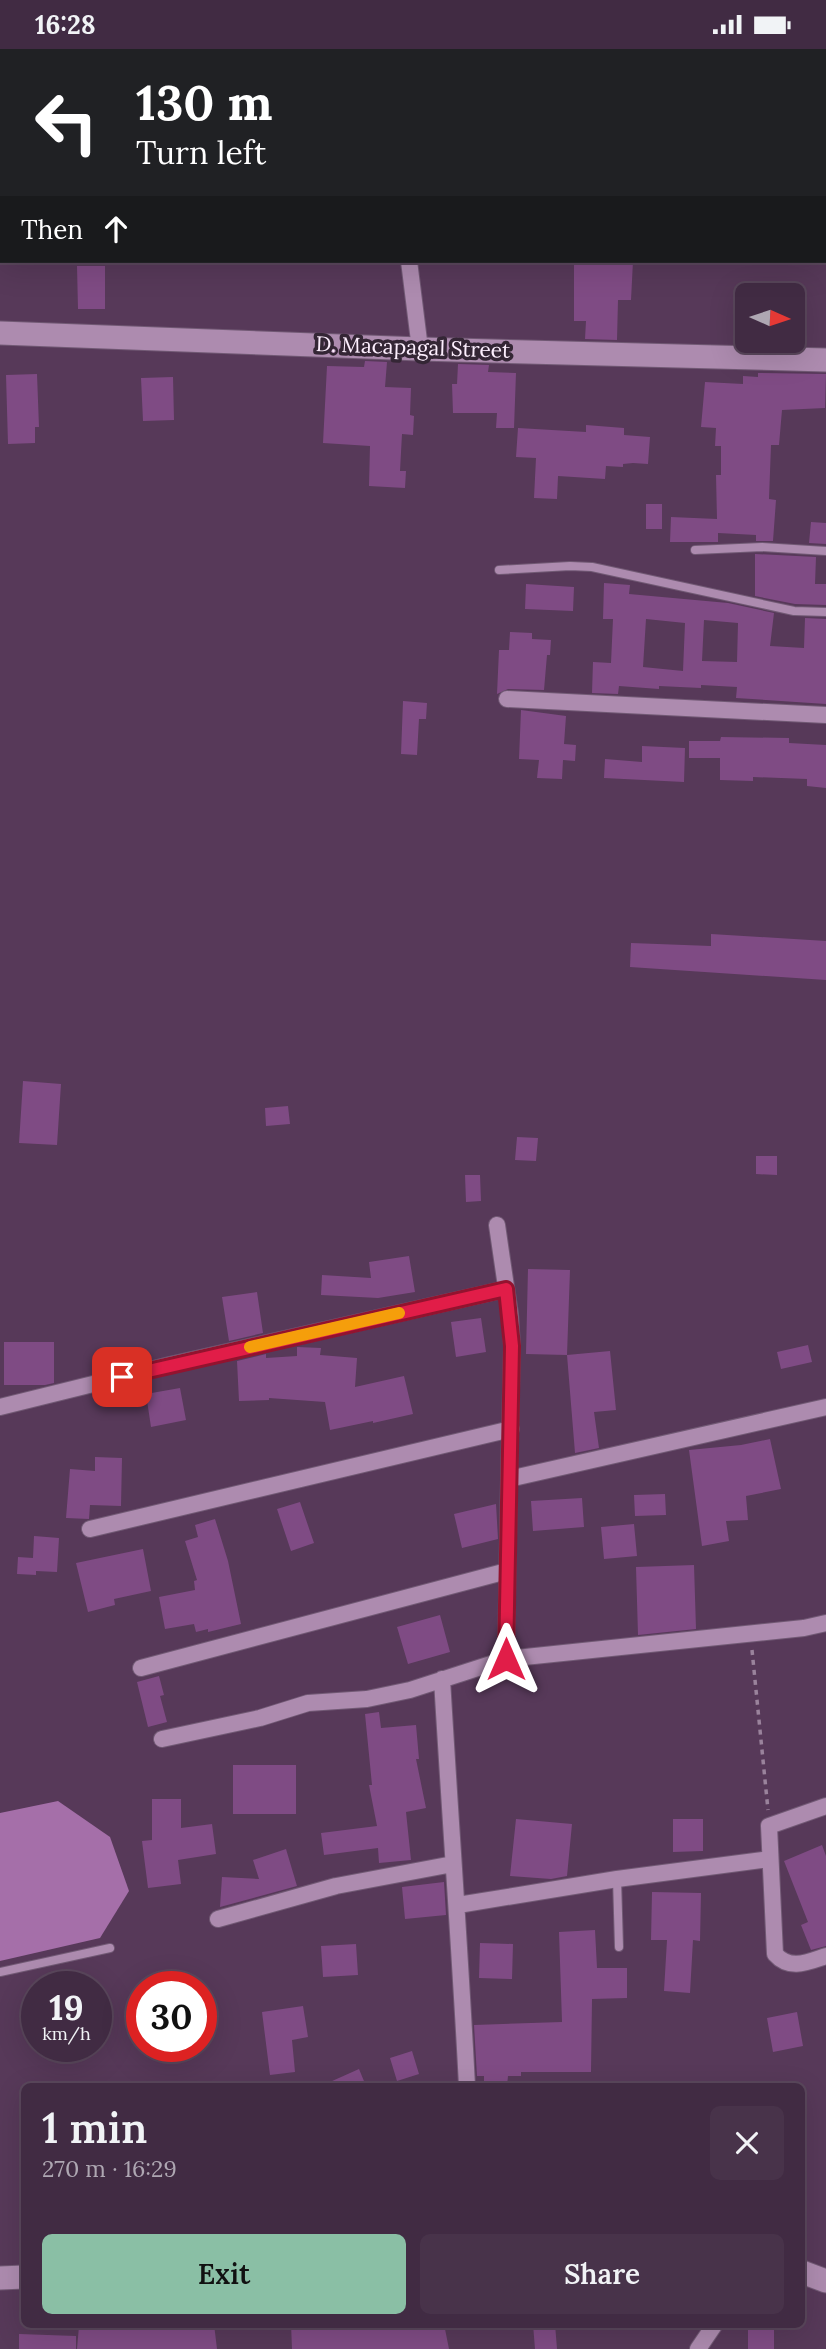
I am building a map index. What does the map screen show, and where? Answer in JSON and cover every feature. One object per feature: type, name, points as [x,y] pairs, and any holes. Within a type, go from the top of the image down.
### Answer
[{"type":"street","points":[[409,263],[420,349]]},
{"type":"street","name":"D. Macapagal Street","points":[[0,333],[420,349],[826,360]]},
{"type":"street","points":[[507,699],[826,715]]},
{"type":"street","points":[[497,1226],[512,1346],[506,1659]]},
{"type":"street","points":[[0,1407],[170,1365],[506,1289]]},
{"type":"street","points":[[509,1479],[826,1407]]},
{"type":"street","points":[[90,1529],[511,1429]]},
{"type":"street","points":[[141,1668],[506,1571]]},
{"type":"street","points":[[162,1739],[260,1718],[308,1703],[367,1699],[410,1690],[506,1659],[750,1634],[826,1623]]},
{"type":"street","points":[[442,1679],[467,2083]]},
{"type":"street","points":[[826,1806],[769,1826],[775,1954],[780,1960],[794,1965],[826,1956]]},
{"type":"street","points":[[458,1905],[617,1879],[771,1859]]},
{"type":"street","points":[[219,1919],[336,1887],[453,1864]]},
{"type":"street","points":[[805,2274],[826,2281]]},
{"type":"street","points":[[0,2278],[21,2277]]},
{"type":"street","points":[[698,2349],[712,2328]]},
{"type":"lane","points":[[695,550],[762,547],[826,551]]},
{"type":"lane","points":[[499,570],[593,567],[794,611],[826,612]]},
{"type":"lane","points":[[617,1879],[619,1947]]},
{"type":"lane","points":[[0,1972],[110,1948]]},
{"type":"path","points":[[750,1634],[769,1826]]},
{"type":"shaded area","points":[[58,1801],[110,1837],[129,1891],[100,1938],[0,1961],[0,1813]]},
{"type":"building","points":[[574,263],[633,263],[631,300],[618,300],[617,340],[585,339],[586,321],[574,321]]},
{"type":"building","points":[[77,266],[105,266],[105,309],[78,309]]},
{"type":"building","points":[[365,361],[387,362],[385,387],[411,388],[410,415],[414,416],[413,435],[402,434],[400,471],[406,471],[405,488],[369,486],[370,446],[323,443],[327,366],[364,367]]},
{"type":"building","points":[[458,364],[489,365],[488,372],[516,373],[514,428],[496,428],[497,413],[453,413],[452,384],[457,384]]},
{"type":"building","points":[[758,373],[826,374],[825,408],[782,410],[779,445],[771,445],[769,499],[776,500],[773,541],[756,541],[756,535],[718,533],[718,542],[670,542],[671,517],[717,519],[716,475],[721,475],[721,446],[715,446],[716,428],[701,427],[705,382],[743,384],[743,376],[758,377]]},
{"type":"building","points":[[37,374],[39,427],[35,427],[35,443],[8,444],[6,375]]},
{"type":"building","points":[[173,377],[174,420],[143,421],[141,378]]},
{"type":"building","points":[[586,425],[624,428],[624,435],[650,437],[648,464],[606,466],[605,479],[558,476],[557,499],[534,498],[536,458],[516,457],[518,428],[586,432]]},
{"type":"building","points":[[646,504],[662,504],[662,529],[646,529]]},
{"type":"building","points":[[811,522],[826,523],[826,544],[809,543]]},
{"type":"building","points":[[755,554],[816,557],[815,584],[826,584],[826,605],[795,604],[755,596]]},
{"type":"building","points":[[604,583],[630,585],[629,594],[728,603],[774,613],[770,646],[804,648],[805,618],[826,619],[826,704],[736,698],[737,687],[701,685],[701,688],[659,686],[659,689],[619,686],[618,694],[592,693],[593,662],[611,663],[613,619],[603,619]],"holes":[[[646,619],[685,623],[683,671],[643,667]],[[704,620],[738,623],[737,662],[702,661]]]},
{"type":"building","points":[[526,584],[574,587],[573,611],[525,609]]},
{"type":"building","points":[[510,632],[532,633],[532,639],[551,640],[544,690],[508,689],[497,694],[499,650],[509,650]]},
{"type":"building","points":[[403,701],[427,703],[426,719],[419,719],[417,755],[401,754]]},
{"type":"building","points":[[521,710],[566,716],[564,744],[576,745],[575,761],[563,760],[562,779],[537,778],[539,760],[519,759]]},
{"type":"building","points":[[721,737],[789,738],[789,743],[826,745],[826,788],[807,786],[807,779],[753,777],[753,781],[720,780],[720,758],[689,758],[689,741],[720,741]]},
{"type":"building","points":[[642,746],[685,748],[684,782],[604,778],[605,759],[642,762]]},
{"type":"building","points":[[711,934],[826,941],[826,980],[630,967],[631,943],[711,946]]},
{"type":"building","points":[[23,1081],[61,1084],[57,1145],[19,1143]]},
{"type":"building","points":[[288,1106],[290,1124],[266,1126],[265,1108]]},
{"type":"building","points":[[517,1137],[538,1138],[536,1161],[515,1160]]},
{"type":"building","points":[[756,1156],[777,1156],[777,1175],[756,1174]]},
{"type":"building","points":[[465,1175],[480,1175],[481,1201],[466,1202]]},
{"type":"building","points":[[409,1256],[415,1292],[378,1298],[321,1295],[322,1275],[371,1278],[369,1262]]},
{"type":"building","points":[[528,1269],[570,1270],[567,1355],[526,1354]]},
{"type":"building","points":[[257,1292],[263,1333],[229,1341],[222,1297]]},
{"type":"building","points":[[481,1318],[486,1352],[456,1357],[451,1322]]},
{"type":"building","points":[[4,1342],[54,1342],[54,1383],[4,1385]]},
{"type":"building","points":[[808,1345],[812,1362],[781,1369],[777,1352]]},
{"type":"building","points":[[297,1347],[321,1348],[320,1355],[357,1358],[355,1387],[404,1376],[413,1414],[330,1430],[325,1402],[269,1398],[239,1401],[237,1361],[266,1354],[266,1358],[297,1356]]},
{"type":"building","points":[[610,1351],[616,1410],[594,1412],[599,1448],[575,1453],[567,1355]]},
{"type":"building","points":[[180,1388],[186,1420],[151,1427],[146,1394]]},
{"type":"building","points":[[770,1439],[781,1489],[746,1496],[748,1520],[726,1521],[729,1541],[702,1546],[689,1450]]},
{"type":"building","points":[[95,1457],[122,1458],[121,1506],[90,1505],[89,1519],[66,1518],[70,1469],[95,1471]]},
{"type":"building","points":[[665,1494],[666,1515],[635,1516],[634,1495]]},
{"type":"building","points":[[582,1498],[584,1527],[533,1531],[531,1501]]},
{"type":"building","points":[[300,1502],[314,1543],[291,1551],[277,1509]]},
{"type":"building","points":[[496,1504],[498,1539],[462,1548],[454,1514]]},
{"type":"building","points":[[215,1519],[228,1561],[241,1624],[208,1632],[208,1629],[196,1632],[194,1624],[165,1629],[159,1597],[195,1590],[194,1581],[197,1580],[185,1541],[198,1537],[195,1525]]},
{"type":"building","points":[[634,1524],[637,1556],[604,1559],[601,1527]]},
{"type":"building","points":[[34,1536],[59,1538],[57,1572],[17,1574],[18,1557],[33,1558]]},
{"type":"building","points":[[143,1549],[151,1591],[114,1599],[115,1605],[88,1612],[76,1563]]},
{"type":"building","points":[[694,1565],[696,1629],[638,1635],[636,1567]]},
{"type":"building","points":[[440,1615],[450,1652],[408,1664],[397,1627]]},
{"type":"building","points":[[159,1676],[164,1695],[160,1696],[167,1722],[148,1727],[137,1682]]},
{"type":"building","points":[[379,1712],[381,1728],[416,1725],[419,1759],[416,1759],[426,1808],[406,1812],[411,1860],[379,1863],[378,1848],[324,1855],[321,1833],[377,1826],[369,1785],[372,1785],[365,1714]]},
{"type":"building","points":[[233,1765],[296,1765],[296,1814],[233,1814]]},
{"type":"building","points":[[152,1799],[181,1799],[181,1828],[212,1824],[216,1854],[178,1860],[181,1884],[148,1888],[142,1841],[152,1840]]},
{"type":"building","points":[[516,1819],[572,1824],[567,1876],[551,1879],[510,1876]]},
{"type":"building","points":[[673,1819],[703,1819],[703,1851],[673,1852]]},
{"type":"building","points":[[822,1845],[826,1856],[826,1946],[811,1950],[801,1925],[808,1922],[784,1861]]},
{"type":"building","points":[[286,1849],[297,1886],[220,1907],[222,1877],[259,1879],[253,1860]]},
{"type":"building","points":[[444,1882],[446,1915],[405,1919],[402,1887]]},
{"type":"building","points":[[652,1892],[701,1893],[700,1941],[693,1940],[690,1993],[664,1991],[667,1940],[651,1940]]},
{"type":"building","points":[[595,1930],[597,1968],[627,1968],[627,1998],[592,1999],[591,2072],[521,2072],[521,2076],[508,2076],[507,2083],[484,2083],[484,2076],[477,2076],[474,2025],[562,2022],[559,1932]]},
{"type":"building","points":[[480,1943],[513,1944],[512,1979],[479,1978]]},
{"type":"building","points":[[356,1944],[358,1975],[323,1977],[321,1946]]},
{"type":"building","points":[[303,2006],[308,2037],[292,2040],[295,2072],[270,2075],[262,2012]]},
{"type":"building","points":[[797,2012],[803,2046],[773,2052],[767,2018]]},
{"type":"building","points":[[412,2051],[419,2074],[397,2081],[390,2058]]},
{"type":"building","points":[[359,2069],[365,2083],[328,2083]]},
{"type":"building","points":[[79,2328],[214,2328],[217,2349],[77,2349]]},
{"type":"building","points":[[291,2328],[445,2328],[449,2349],[292,2349]]},
{"type":"building","points":[[533,2328],[555,2328],[557,2349],[535,2349]]},
{"type":"building","points":[[748,2328],[774,2328],[774,2349],[748,2349]]},
{"type":"building","points":[[19,2334],[76,2336],[76,2349],[19,2349]]},
{"type":"slow traffic","points":[[250,1347],[399,1313]]},
{"type":"route","points":[[122,1377],[506,1289],[512,1346],[506,1659]]}]
